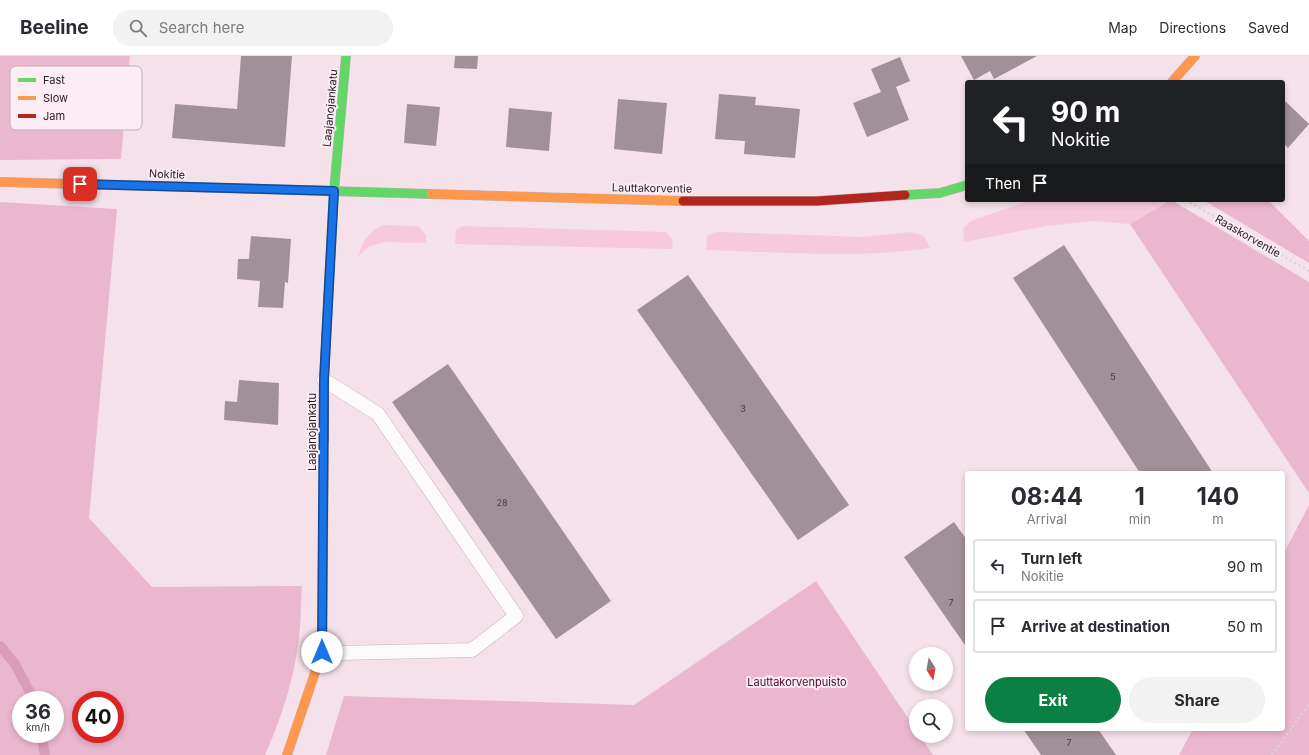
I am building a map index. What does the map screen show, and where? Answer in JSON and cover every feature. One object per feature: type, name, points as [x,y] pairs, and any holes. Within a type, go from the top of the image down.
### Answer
[{"type":"street","name":"Laajanojankatu","points":[[288,755],[322,652],[324,380],[334,191],[346,56]]},
{"type":"street","points":[[1174,80],[1195,56]]},
{"type":"street","name":"Nokitie","points":[[0,182],[334,191]]},
{"type":"street","name":"Lauttakorventie","points":[[334,191],[678,201],[817,201],[940,193],[965,186]]},
{"type":"lane","points":[[322,652],[340,653],[472,650],[516,616],[378,414],[324,380]]},
{"type":"path","name":"Raaskorventie","points":[[1189,202],[1309,271]]},
{"type":"path","points":[[1272,755],[1309,704]]},
{"type":"shaded area","points":[[1025,202],[1168,202],[1130,224],[1093,221],[1046,226],[964,242],[963,228],[971,221]]},
{"type":"shaded area","points":[[382,225],[418,226],[426,235],[426,243],[385,242],[370,246],[358,256],[367,238],[373,231]]},
{"type":"shaded area","points":[[462,226],[666,232],[673,240],[672,249],[455,244],[456,230]]},
{"type":"shaded area","points":[[717,232],[863,237],[911,232],[924,236],[930,248],[846,254],[706,250],[707,236]]},
{"type":"green space","points":[[0,56],[130,56],[129,66],[10,66],[10,130],[124,130],[121,159],[0,160]]},
{"type":"green space","points":[[0,202],[117,209],[89,518],[152,587],[302,586],[300,626],[296,659],[278,724],[265,755],[0,755]]},
{"type":"green space","points":[[1168,202],[1174,202],[1309,282],[1309,493],[1130,224]]},
{"type":"green space","points":[[1206,202],[1270,202],[1309,241],[1309,263]]},
{"type":"green space","points":[[1309,505],[1309,755],[1179,755],[1192,731],[1285,731],[1285,551]]},
{"type":"green space","name":"Lauttakorvenpuisto","points":[[816,581],[909,720],[909,743],[925,743],[933,755],[326,755],[344,696],[634,705]]},
{"type":"building","points":[[241,56],[292,56],[285,147],[172,138],[175,104],[237,109]]},
{"type":"building","points":[[455,56],[478,56],[477,69],[454,68]]},
{"type":"building","points":[[961,56],[1037,56],[994,79],[990,71],[974,80]]},
{"type":"building","points":[[900,57],[910,81],[896,87],[909,120],[867,137],[853,103],[881,92],[871,69]]},
{"type":"building","points":[[719,94],[756,97],[755,105],[800,109],[795,158],[744,154],[745,141],[715,139]]},
{"type":"building","points":[[618,99],[667,103],[662,154],[614,149]]},
{"type":"building","points":[[1285,101],[1309,124],[1288,148],[1285,145]]},
{"type":"building","points":[[407,104],[440,107],[436,146],[404,143]]},
{"type":"building","points":[[509,108],[552,112],[549,151],[506,147]]},
{"type":"building","points":[[251,236],[291,239],[288,283],[285,282],[283,308],[258,307],[260,281],[237,279],[238,259],[249,259]]},
{"type":"building","points":[[1064,245],[1212,471],[1139,471],[1013,278]]},
{"type":"building","points":[[688,275],[849,505],[798,540],[637,310]]},
{"type":"building","points":[[448,364],[611,601],[556,639],[392,402]]},
{"type":"building","points":[[239,380],[279,383],[278,425],[224,420],[225,401],[237,402]]},
{"type":"building","points":[[954,522],[965,537],[965,645],[904,557]]},
{"type":"building","points":[[1024,731],[1099,731],[1116,755],[1041,755]]},
{"type":"waterway","points":[[0,646],[15,664],[29,691]]},
{"type":"waterway","points":[[43,743],[45,755]]},
{"type":"traffic: fast","points":[[329,282],[334,191],[346,56]]},
{"type":"traffic: fast","points":[[156,186],[431,194]]},
{"type":"traffic: fast","points":[[905,195],[940,193],[965,186]]},
{"type":"traffic: slow","points":[[1174,80],[1195,56]]},
{"type":"traffic: slow","points":[[0,182],[156,186]]},
{"type":"traffic: slow","points":[[431,194],[683,201]]},
{"type":"traffic: slow","points":[[287,755],[322,652],[324,441]]},
{"type":"traffic: jam","points":[[683,201],[817,201],[905,195]]},
{"type":"traffic: jam","points":[[324,441],[324,380],[329,282]]},
{"type":"route","points":[[80,184],[334,191],[324,380],[322,652]]}]
